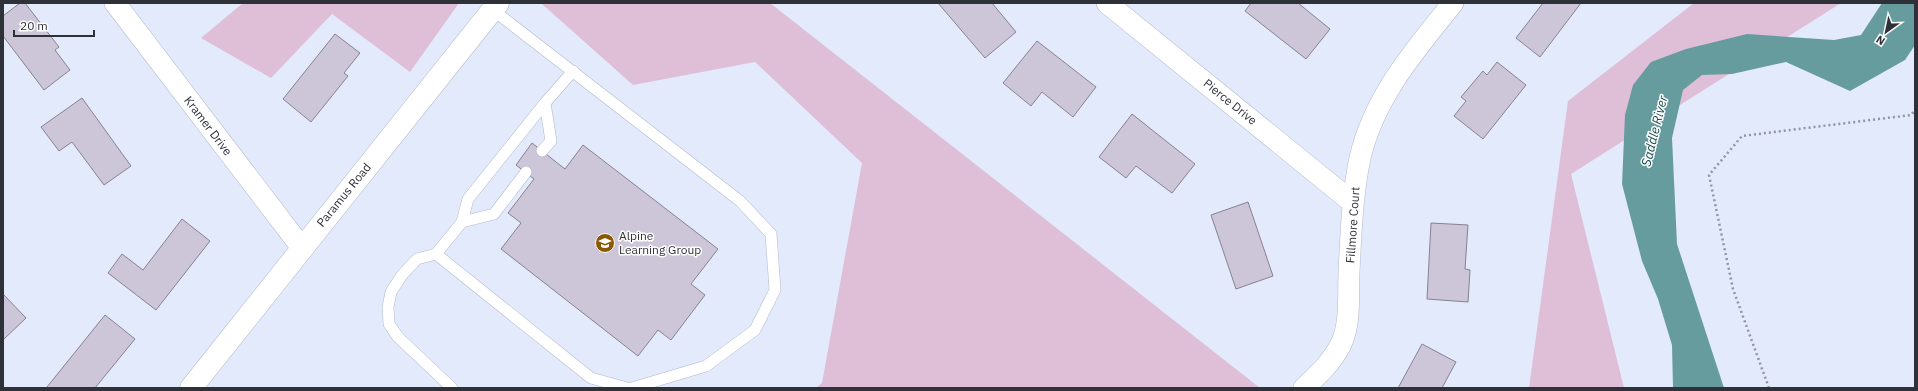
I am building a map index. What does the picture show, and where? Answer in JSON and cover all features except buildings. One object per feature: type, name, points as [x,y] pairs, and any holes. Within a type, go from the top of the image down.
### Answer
[{"type":"main road","name":"Paramus Road","points":[[191,388],[496,7]]},
{"type":"street","name":"Kramer Drive","points":[[115,3],[302,248]]},
{"type":"street","name":"Pierce Drive","points":[[1107,3],[1352,202]]},
{"type":"street","name":"Fillmore Court","points":[[1304,388],[1329,364],[1342,343],[1347,319],[1352,202],[1361,156],[1378,108],[1401,68],[1453,3]]},
{"type":"lane","points":[[496,7],[573,71],[740,201],[771,234],[775,290],[755,330],[706,366],[632,388]]},
{"type":"lane","points":[[452,388],[398,337],[389,324],[388,307],[391,292],[402,276],[418,259],[436,254],[462,222],[468,199],[545,103],[573,71]]},
{"type":"lane","points":[[542,151],[551,142],[545,103]]},
{"type":"lane","points":[[462,222],[494,214],[526,172]]},
{"type":"lane","points":[[436,254],[591,378],[627,388]]},
{"type":"path","points":[[1769,388],[1733,289],[1709,174],[1742,136],[1911,115],[1915,110]]},
{"type":"shaded area","points":[[243,3],[459,3],[410,72],[332,14],[271,78],[201,38]]},
{"type":"shaded area","points":[[770,3],[1260,388],[816,388],[822,383],[862,163],[755,62],[633,85],[542,4]]},
{"type":"shaded area","points":[[1694,3],[1841,3],[1571,174],[1624,388],[1529,388],[1568,101]]},
{"type":"water","name":"Saddle River","points":[[1882,3],[1915,3],[1915,45],[1905,60],[1850,91],[1786,62],[1732,74],[1702,75],[1683,90],[1672,138],[1677,244],[1724,388],[1673,388],[1672,345],[1658,299],[1642,261],[1622,184],[1625,115],[1633,85],[1651,62],[1686,49],[1747,34],[1834,40],[1861,35]]},
{"type":"place","name":"Alpine Learning Group","points":[[605,243]]}]
